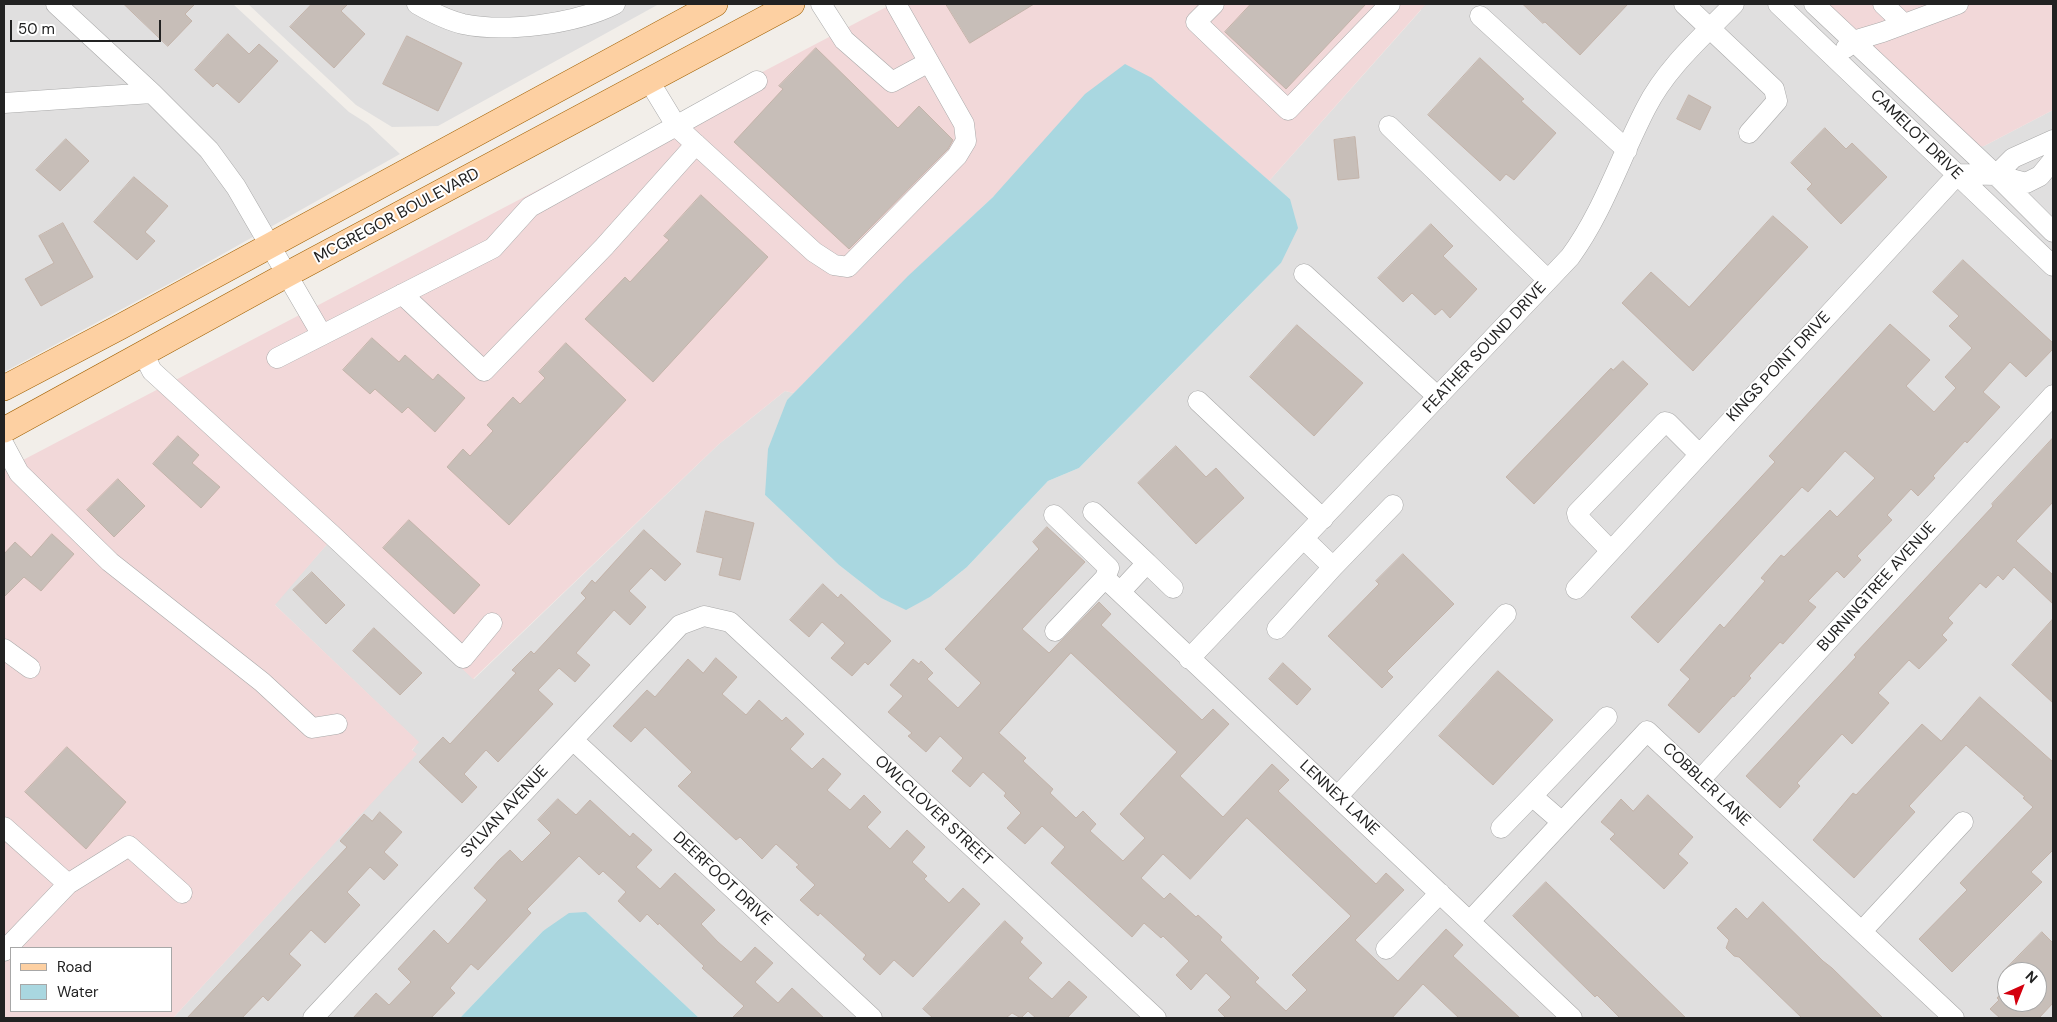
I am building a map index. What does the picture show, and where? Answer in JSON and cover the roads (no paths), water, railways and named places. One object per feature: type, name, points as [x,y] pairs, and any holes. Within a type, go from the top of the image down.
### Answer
[{"type":"main road","points":[[4,388],[715,4]]},
{"type":"main road","name":"MCGREGOR BOULEVARD","points":[[4,430],[286,275],[792,4]]},
{"type":"street","points":[[56,4],[152,93],[209,150],[236,188],[322,335]]},
{"type":"street","points":[[417,4],[436,15],[462,23],[486,27],[554,22],[603,10],[615,4]]},
{"type":"street","points":[[820,4],[844,40],[892,82],[929,62]]},
{"type":"street","points":[[649,81],[677,127],[814,252],[834,265],[848,267],[958,156],[966,142],[964,124],[896,4]]},
{"type":"street","points":[[1214,4],[1196,22],[1288,110],[1390,4]]},
{"type":"street","points":[[1684,4],[1774,89],[1777,101],[1749,133]]},
{"type":"street","name":"FEATHER SOUND DRIVE","points":[[1189,659],[1323,520],[1570,257],[1585,237],[1646,108],[1658,88],[1673,68],[1734,4]]},
{"type":"street","name":"CAMELOT DRIVE","points":[[1778,4],[2053,266]]},
{"type":"street","name":"CAMELOT DRIVE","points":[[1814,4],[1996,175],[2053,232]]},
{"type":"street","points":[[1883,4],[1904,24]]},
{"type":"street","points":[[1836,58],[1853,41],[1958,4]]},
{"type":"street","points":[[1480,16],[1626,150]]},
{"type":"street","points":[[277,358],[493,248],[530,207],[757,81]]},
{"type":"street","points":[[4,103],[152,93]]},
{"type":"street","points":[[1389,126],[1548,280]]},
{"type":"street","points":[[1996,175],[2013,158],[2053,140]]},
{"type":"street","points":[[402,294],[484,371],[604,247],[696,144]]},
{"type":"street","points":[[1958,174],[1996,175],[2026,183],[2040,176],[2053,160]]},
{"type":"street","name":"KINGS POINT DRIVE","points":[[1576,589],[1958,174]]},
{"type":"street","points":[[1304,274],[1438,398]]},
{"type":"street","points":[[143,353],[152,371],[332,535],[463,658],[492,623]]},
{"type":"street","name":"BURNINGTREE AVENUE","points":[[1700,780],[2053,395]]},
{"type":"street","points":[[1198,401],[1323,520]]},
{"type":"street","points":[[1611,551],[1578,517],[1577,513],[1665,422],[1699,454]]},
{"type":"street","points":[[4,445],[19,473],[110,562],[262,682],[312,728],[337,724]]},
{"type":"street","points":[[1278,629],[1333,567],[1393,505]]},
{"type":"street","points":[[1093,512],[1173,588]]},
{"type":"street","points":[[1054,516],[1109,568],[1105,578],[1056,631]]},
{"type":"street","points":[[1304,539],[1333,567]]},
{"type":"street","points":[[1120,592],[1147,563]]},
{"type":"street","name":"LENNEX LANE","points":[[1105,578],[1572,1018]]},
{"type":"street","points":[[1337,796],[1506,614]]},
{"type":"street","name":"SYLVAN AVENUE","points":[[313,1018],[680,625],[704,616]]},
{"type":"street","name":"OWLCLOVER STREET","points":[[704,616],[730,622],[1156,1018]]},
{"type":"street","points":[[4,648],[30,668]]},
{"type":"street","points":[[1501,828],[1607,717]]},
{"type":"street","name":"COBBLER LANE","points":[[1470,921],[1647,731],[1954,1018]]},
{"type":"street","name":"DEERFOOT DRIVE","points":[[573,740],[872,1018]]},
{"type":"street","points":[[1532,796],[1562,822]]},
{"type":"street","points":[[1862,931],[1963,822]]},
{"type":"street","points":[[7,838],[68,884]]},
{"type":"street","points":[[4,951],[68,884],[129,846],[182,894]]},
{"type":"street","points":[[1386,949],[1440,893]]},
{"type":"water","points":[[1125,64],[1152,78],[1290,199],[1298,228],[1281,263],[1079,468],[1048,481],[967,567],[930,597],[906,610],[881,598],[839,565],[765,495],[768,449],[787,400],[908,276],[993,197],[1085,94]]},
{"type":"water","points":[[586,912],[699,1018],[460,1018],[543,931],[569,913]]}]
